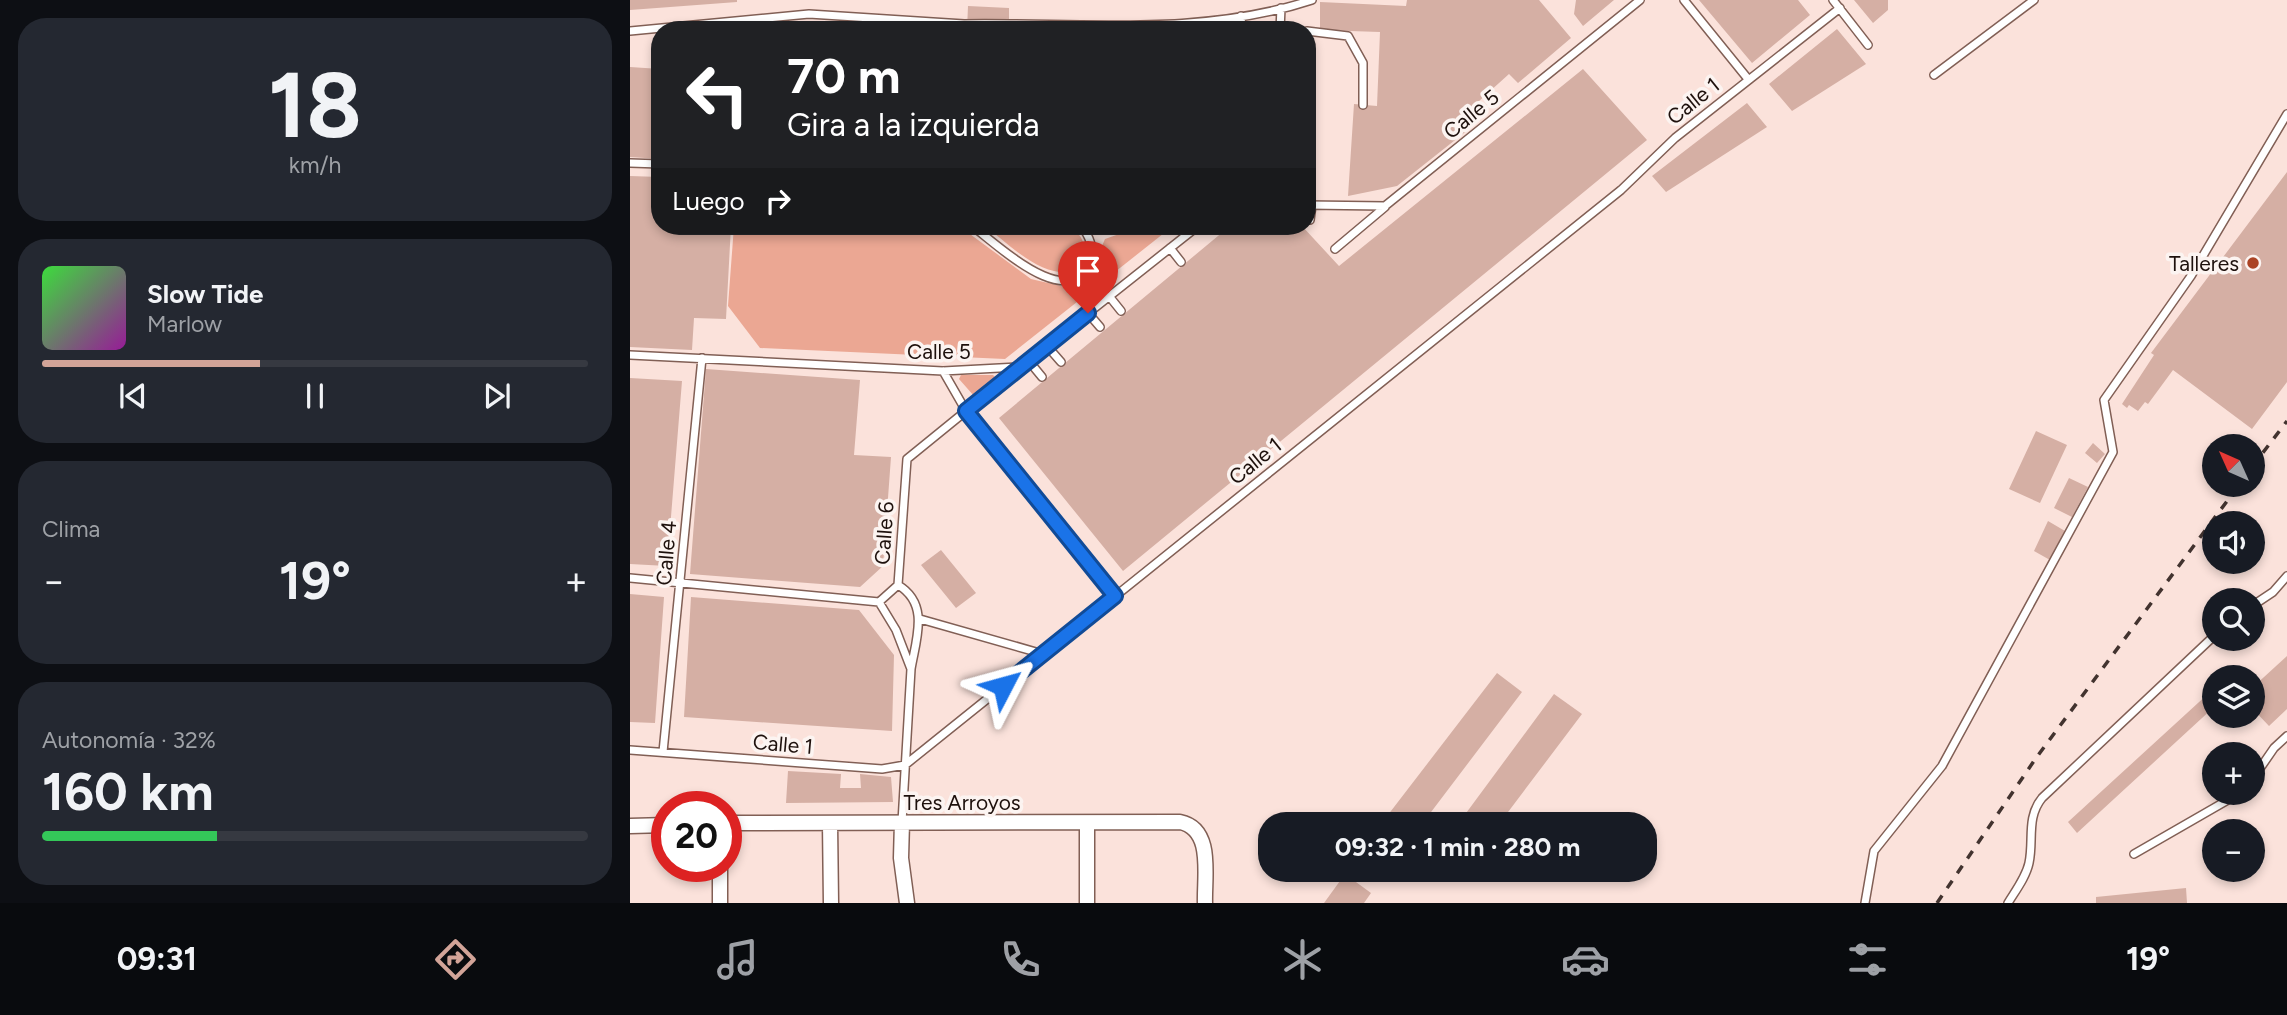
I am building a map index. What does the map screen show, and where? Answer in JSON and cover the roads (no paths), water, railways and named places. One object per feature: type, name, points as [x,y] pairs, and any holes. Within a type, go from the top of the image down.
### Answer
[{"type":"street","points":[[902,822],[901,858],[908,903]]},
{"type":"street","name":"Tres Arroyos","points":[[742,823],[1180,822],[1196,828],[1203,839],[1205,903]]},
{"type":"street","points":[[830,823],[831,903]]},
{"type":"street","points":[[1087,823],[1087,903]]},
{"type":"street","points":[[630,826],[651,825]]},
{"type":"street","points":[[720,882],[720,903]]},
{"type":"lane","points":[[1186,21],[1241,16],[1312,0]]},
{"type":"lane","name":"Calle 5","points":[[1335,249],[1640,0]]},
{"type":"lane","points":[[1684,0],[1748,79]]},
{"type":"lane","points":[[1833,0],[1868,45]]},
{"type":"lane","points":[[1934,75],[2034,0]]},
{"type":"lane","points":[[1280,21],[1281,8]]},
{"type":"lane","name":"Calle 1","points":[[630,750],[882,769],[905,765],[1621,190],[1670,143],[1840,8]]},
{"type":"lane","points":[[735,21],[809,14],[892,21]]},
{"type":"lane","points":[[1241,16],[1241,21]]},
{"type":"lane","points":[[630,31],[651,29]]},
{"type":"lane","points":[[1316,32],[1348,36],[1363,63],[1363,105]]},
{"type":"lane","points":[[1865,903],[1874,851],[1942,766],[2113,452],[2105,400],[2191,276],[2287,114]]},
{"type":"lane","points":[[630,163],[651,164]]},
{"type":"lane","points":[[1316,205],[1385,206]]},
{"type":"lane","points":[[984,235],[1043,278],[1066,282],[1090,263],[1092,252],[1087,235]]},
{"type":"lane","points":[[1020,367],[1187,235]]},
{"type":"lane","points":[[1170,248],[1181,262]]},
{"type":"lane","points":[[1109,296],[1121,311]]},
{"type":"lane","points":[[1088,313],[1100,327]]},
{"type":"lane","points":[[1047,346],[1061,362]]},
{"type":"lane","name":"Calle 5","points":[[630,355],[943,371],[1020,367]]},
{"type":"lane","name":"Calle 4","points":[[663,752],[702,358]]},
{"type":"lane","points":[[1028,360],[1042,377]]},
{"type":"lane","name":"Calle 6","points":[[879,602],[898,586],[907,459],[1020,367]]},
{"type":"lane","points":[[943,371],[966,411],[1115,596]]},
{"type":"lane","points":[[2265,597],[2287,576]]},
{"type":"lane","points":[[630,578],[681,580],[879,602],[896,630],[911,670]]},
{"type":"lane","points":[[898,586],[912,594],[920,620],[911,670],[902,822]]},
{"type":"lane","points":[[920,620],[1043,654]]},
{"type":"lane","points":[[2008,903],[2027,872],[2033,815],[2042,798],[2202,647]]},
{"type":"lane","points":[[2265,761],[2287,736]]},
{"type":"lane","points":[[2134,854],[2219,805]]},
{"type":"railway","points":[[2265,450],[2287,421]]},
{"type":"railway","points":[[1937,903],[2036,758],[2230,497]]},
{"type":"place","name":"Talleres","points":[[2253,263]]}]
